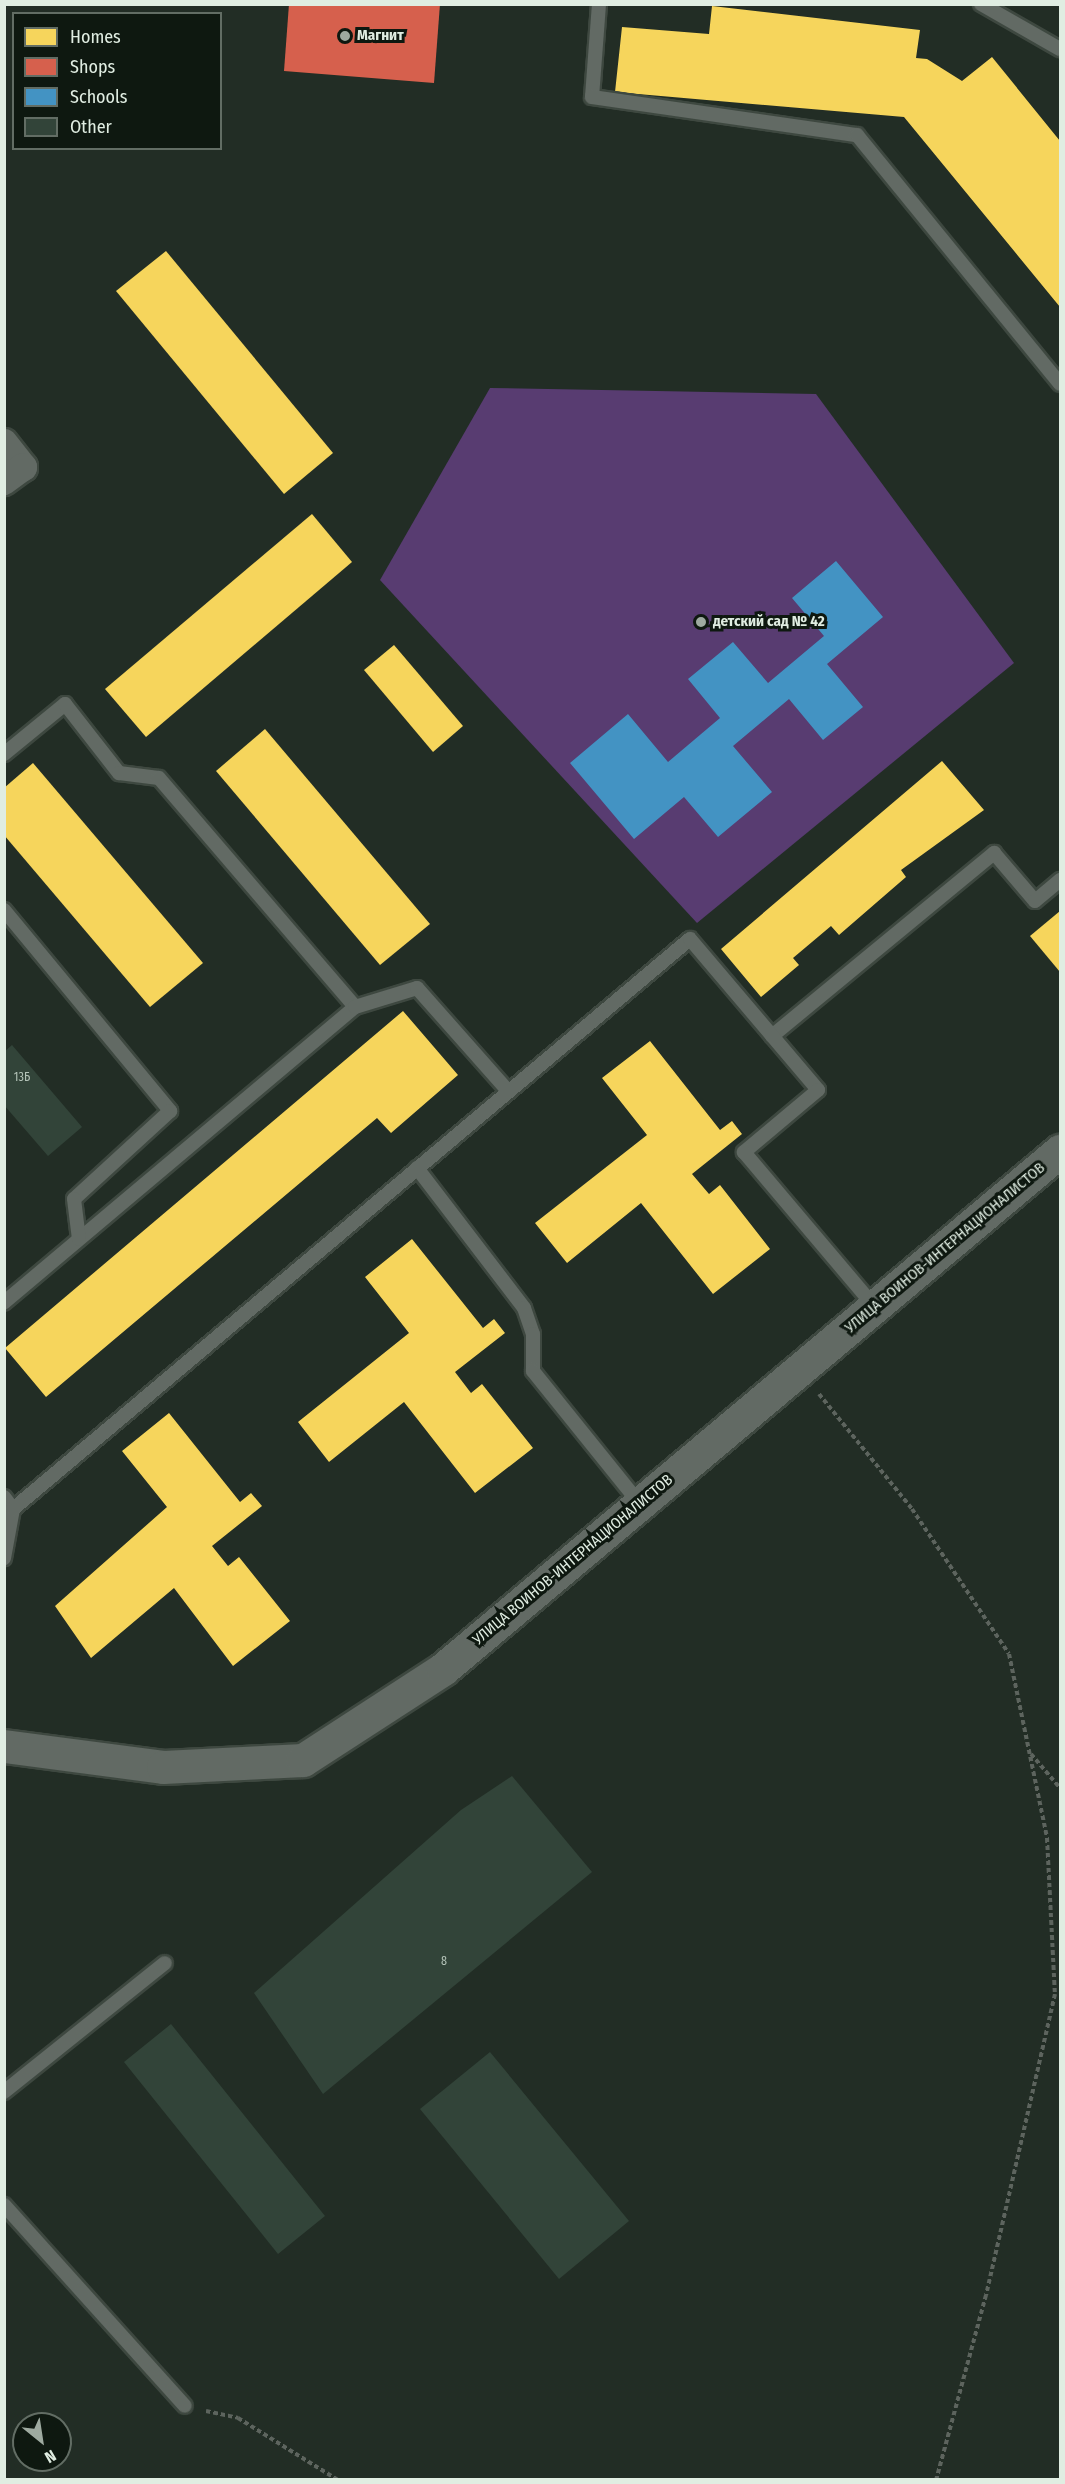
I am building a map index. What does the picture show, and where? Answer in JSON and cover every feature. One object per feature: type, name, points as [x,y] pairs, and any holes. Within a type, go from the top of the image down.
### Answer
[{"type":"street","points":[[4,443],[23,467],[4,482]]},
{"type":"street","name":"УЛИЦА ВОИНОВ-ИНТЕРНАЦИОНАЛИСТОВ","points":[[4,1746],[163,1767],[303,1760],[443,1669],[1060,1151]]},
{"type":"lane","points":[[599,4],[592,97],[857,135],[1060,384]]},
{"type":"lane","points":[[981,4],[1060,49]]},
{"type":"lane","points":[[4,754],[64,704],[119,773],[159,778],[355,1007]]},
{"type":"lane","points":[[772,1036],[994,853],[1035,902],[1060,879]]},
{"type":"lane","points":[[4,910],[170,1112],[74,1199],[79,1239]]},
{"type":"lane","points":[[4,1557],[13,1509],[690,939],[818,1090],[744,1152],[875,1307]]},
{"type":"lane","points":[[4,1303],[355,1007],[417,988],[508,1091]]},
{"type":"lane","points":[[417,1168],[519,1299],[533,1334],[533,1371],[640,1504]]},
{"type":"lane","points":[[4,1497],[13,1509]]},
{"type":"lane","points":[[4,2092],[165,1962]]},
{"type":"lane","points":[[4,2205],[184,2406]]},
{"type":"path","points":[[799,1371],[912,1509],[1009,1654],[1047,1838],[1054,1994],[983,2307],[936,2480]]},
{"type":"path","points":[[1031,1753],[1060,1788]]},
{"type":"path","points":[[184,2406],[238,2418],[338,2480]]},
{"type":"shaded area","name":"детский сад № 42","points":[[490,388],[816,394],[1014,663],[697,923],[380,580]]},
{"type":"building: Homes","points":[[712,6],[920,30],[916,58],[927,59],[962,81],[992,57],[1060,141],[1060,307],[904,117],[615,92],[622,27],[709,34]]},
{"type":"building: Homes","points":[[166,251],[333,453],[284,494],[116,291]]},
{"type":"building: Homes","points":[[312,514],[352,562],[146,737],[105,689]]},
{"type":"building: Homes","points":[[394,645],[463,726],[433,752],[364,670]]},
{"type":"building: Homes","points":[[265,729],[430,924],[380,965],[216,771]]},
{"type":"building: Homes","points":[[942,761],[984,810],[901,870],[906,877],[839,935],[831,926],[793,958],[799,965],[761,997],[721,949]]},
{"type":"building: Homes","points":[[33,763],[203,963],[150,1007],[4,835],[4,788]]},
{"type":"building: Homes","points":[[1060,911],[1060,972],[1030,936]]},
{"type":"building: Homes","points":[[403,1011],[458,1075],[391,1133],[377,1118],[46,1397],[5,1348]]},
{"type":"building: Homes","points":[[650,1041],[720,1130],[732,1121],[742,1134],[692,1174],[709,1194],[720,1185],[770,1249],[713,1294],[641,1203],[567,1263],[535,1223],[647,1135],[602,1078]]},
{"type":"building: Homes","points":[[412,1239],[483,1328],[494,1319],[505,1333],[455,1372],[471,1393],[482,1384],[533,1448],[475,1493],[404,1402],[329,1462],[298,1422],[409,1333],[365,1277]]},
{"type":"building: Homes","points":[[169,1413],[240,1502],[251,1493],[262,1506],[212,1546],[228,1566],[239,1557],[290,1621],[233,1666],[174,1588],[91,1658],[55,1606],[167,1507],[122,1451]]},
{"type":"building: Shops","points":[[289,4],[440,4],[434,83],[284,71]]},
{"type":"building: Schools","points":[[836,561],[883,617],[827,664],[863,707],[823,740],[789,699],[733,746],[772,792],[718,837],[684,797],[634,839],[570,763],[628,714],[668,762],[720,718],[688,679],[733,642],[768,683],[824,636],[792,598]]},
{"type":"building: Other","points":[[12,1045],[82,1127],[48,1156],[4,1105],[4,1052]]},
{"type":"building: Other","points":[[512,1776],[592,1872],[323,2094],[254,1993],[461,1810]]},
{"type":"building: Other","points":[[171,2024],[325,2216],[278,2254],[124,2062]]},
{"type":"building: Other","points":[[490,2052],[629,2221],[559,2279],[420,2109]]},
{"type":"place","name":"Магнит","points":[[345,36]]},
{"type":"place","name":"детский сад № 42","points":[[701,622]]}]
